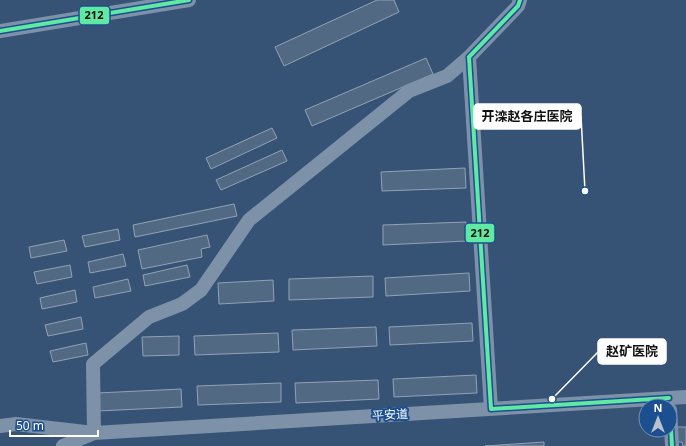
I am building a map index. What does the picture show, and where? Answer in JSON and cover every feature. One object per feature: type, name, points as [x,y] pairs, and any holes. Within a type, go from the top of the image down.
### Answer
[{"type":"street","points":[[0,31],[189,0]]},
{"type":"street","points":[[94,433],[93,364],[149,317],[182,304],[202,290],[249,220],[409,91],[447,76],[469,57],[518,6],[520,0]]},
{"type":"street","points":[[469,57],[492,409]]},
{"type":"street","name":"平安道","points":[[94,433],[492,409],[638,406]]},
{"type":"street","points":[[0,426],[16,424],[94,433]]},
{"type":"street","points":[[63,446],[94,433]]},
{"type":"building","points":[[377,0],[394,0],[399,12],[284,66],[275,47]]},
{"type":"building","points":[[426,58],[433,74],[312,126],[305,110]]},
{"type":"building","points":[[272,128],[277,138],[211,169],[206,158]]},
{"type":"building","points":[[282,150],[287,161],[221,190],[216,180]]},
{"type":"building","points":[[465,168],[466,188],[382,191],[381,172]]},
{"type":"building","points":[[234,204],[237,216],[135,237],[133,225]]},
{"type":"building","points":[[466,222],[467,241],[383,245],[383,225]]},
{"type":"building","points":[[118,229],[120,240],[85,247],[82,236]]},
{"type":"building","points":[[207,235],[210,247],[201,249],[202,257],[142,269],[138,250]]},
{"type":"building","points":[[64,240],[67,251],[31,258],[29,247]]},
{"type":"building","points":[[123,254],[126,266],[90,273],[88,262]]},
{"type":"building","points":[[70,265],[72,277],[37,284],[34,272]]},
{"type":"building","points":[[187,265],[190,277],[145,286],[143,275]]},
{"type":"building","points":[[469,273],[470,291],[386,296],[385,278]]},
{"type":"building","points":[[373,276],[373,297],[289,300],[289,279]]},
{"type":"building","points":[[128,279],[131,291],[95,298],[93,287]]},
{"type":"building","points":[[273,280],[274,301],[219,304],[218,283]]},
{"type":"building","points":[[75,290],[77,302],[42,309],[40,298]]},
{"type":"building","points":[[81,317],[83,329],[48,336],[45,325]]},
{"type":"building","points":[[472,323],[473,341],[390,345],[389,327]]},
{"type":"building","points":[[376,327],[377,346],[293,350],[292,330]]},
{"type":"building","points":[[278,333],[279,352],[195,355],[194,336]]},
{"type":"building","points":[[179,336],[179,355],[143,356],[142,337]]},
{"type":"building","points":[[86,343],[88,355],[53,362],[50,351]]},
{"type":"building","points":[[476,375],[477,393],[394,397],[393,379]]},
{"type":"building","points":[[378,380],[379,399],[296,403],[295,383]]},
{"type":"building","points":[[281,383],[281,402],[198,405],[197,386]]},
{"type":"building","points":[[181,389],[182,407],[98,411],[97,393]]},
{"type":"building","points":[[678,427],[686,427],[686,446],[683,446],[682,442],[677,442]]},
{"type":"building","points":[[544,442],[544,446],[485,446]]},
{"type":"transit line","name":"212","points":[[0,31],[189,0]]},
{"type":"transit line","name":"212","points":[[469,57],[518,6],[520,0]]},
{"type":"transit line","name":"212","points":[[469,57],[491,409]]},
{"type":"transit line","name":"212","points":[[491,409],[638,400]]},
{"type":"transit line","name":"212","points":[[672,438],[672,446]]},
{"type":"place","name":"开滦赵各庄医院","points":[[585,191]]},
{"type":"place","name":"赵矿医院","points":[[552,399]]}]
